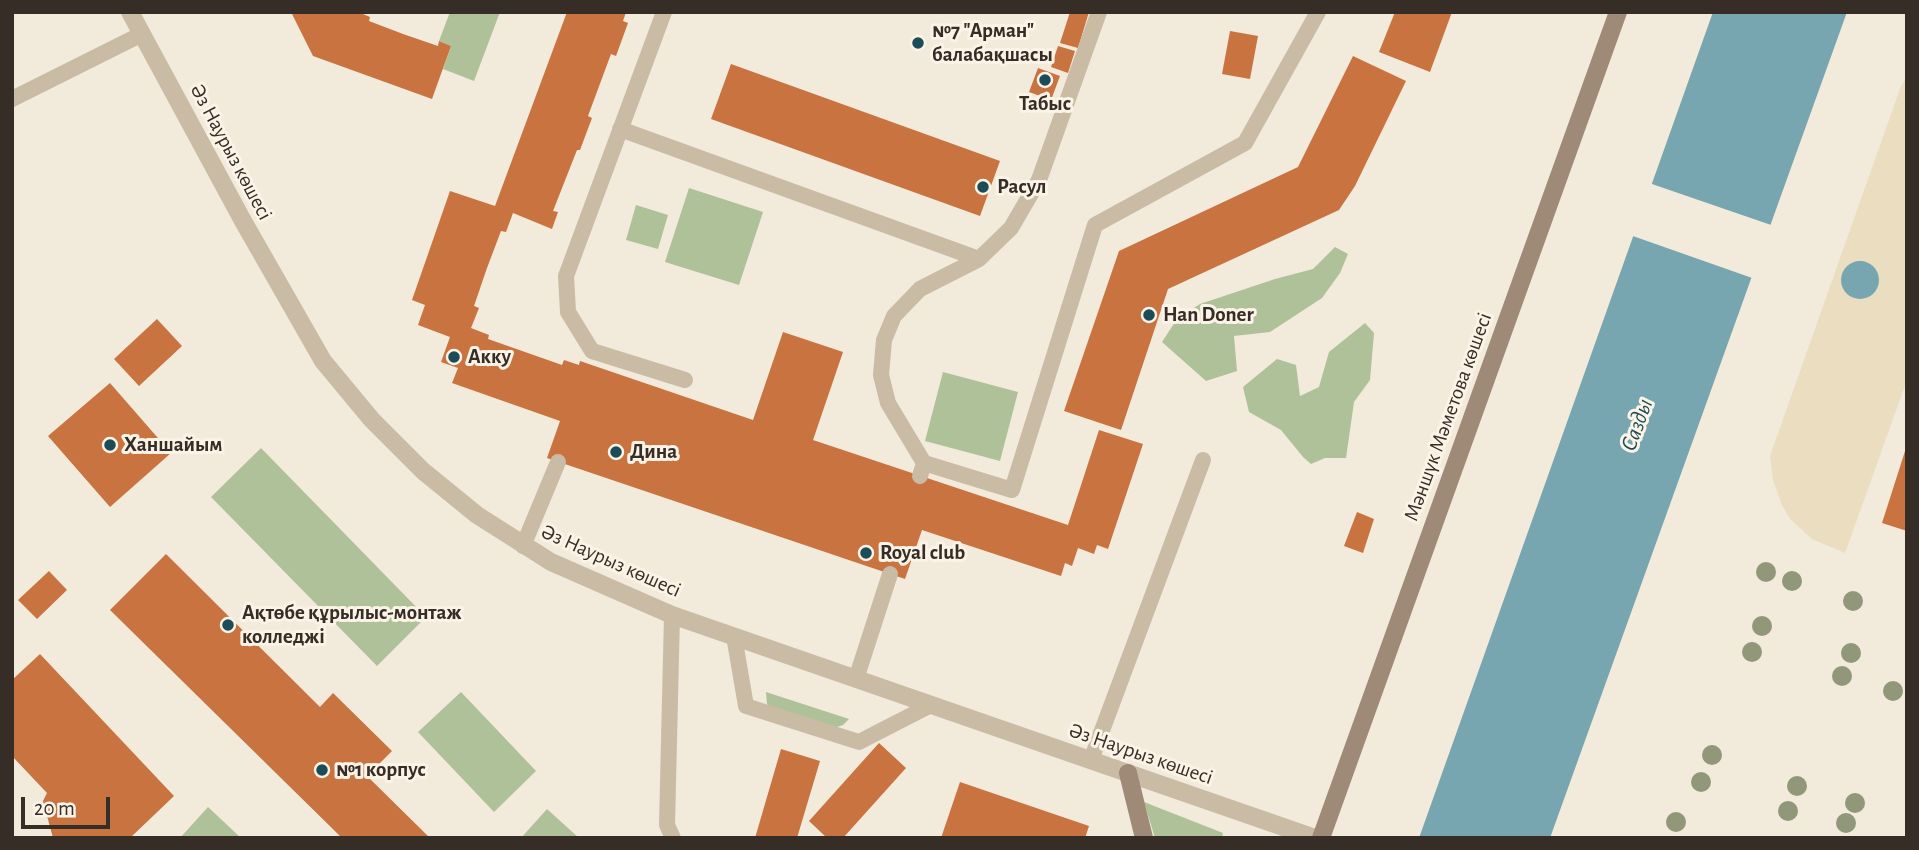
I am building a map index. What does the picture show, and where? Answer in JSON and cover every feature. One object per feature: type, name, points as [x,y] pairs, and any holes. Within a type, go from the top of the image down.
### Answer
[{"type":"main road","name":"Мәншүк Мәметова көшесі","points":[[1321,838],[1618,12]]},
{"type":"main road","points":[[1128,774],[1144,838]]},
{"type":"street","name":"Әз Наурыз көшесі","points":[[131,12],[243,222],[323,361],[373,420],[423,471],[477,515],[551,562],[672,615],[1315,838]]},
{"type":"lane","points":[[664,12],[566,276],[568,312],[590,357],[685,380]]},
{"type":"lane","points":[[1098,12],[1039,180],[1011,228],[979,259],[920,289],[894,316],[884,340],[881,375],[888,403],[922,470],[1012,490],[1095,225],[1245,143],[1318,12]]},
{"type":"lane","points":[[12,99],[142,34]]},
{"type":"lane","points":[[620,129],[979,259]]},
{"type":"lane","points":[[1091,760],[1203,460]]},
{"type":"lane","points":[[523,546],[558,461]]},
{"type":"lane","points":[[856,679],[890,574]]},
{"type":"lane","points":[[667,833],[672,615]]},
{"type":"lane","points":[[734,636],[746,706],[859,742],[930,705]]},
{"type":"green space","points":[[450,12],[500,12],[474,81],[443,69],[451,46],[439,41]]},
{"type":"green space","points":[[689,188],[763,212],[739,285],[665,262]]},
{"type":"green space","points":[[636,205],[668,215],[658,249],[626,240]]},
{"type":"green space","points":[[1335,247],[1348,254],[1340,273],[1322,298],[1270,332],[1234,336],[1237,371],[1206,381],[1162,342],[1177,319],[1200,304],[1313,269]]},
{"type":"green space","points":[[1365,323],[1374,333],[1370,380],[1354,402],[1346,458],[1325,458],[1311,464],[1281,430],[1249,412],[1243,387],[1277,359],[1296,365],[1300,396],[1319,387],[1329,352]]},
{"type":"green space","points":[[943,372],[1018,392],[1000,461],[925,441]]},
{"type":"green space","points":[[261,448],[426,617],[377,666],[211,497]]},
{"type":"green space","points":[[461,692],[536,771],[494,812],[418,732]]},
{"type":"green space","points":[[766,692],[849,719],[834,728],[777,711],[767,704]]},
{"type":"green space","points":[[1144,802],[1223,833],[1222,838],[1155,838]]},
{"type":"green space","points":[[208,807],[241,838],[180,838]]},
{"type":"green space","points":[[547,809],[579,838],[521,838]]},
{"type":"shaded area","points":[[1907,77],[1907,380],[1845,553],[1812,539],[1790,519],[1773,480],[1770,456],[1901,86]]},
{"type":"water","name":"Сазды","points":[[1713,12],[1847,12],[1550,838],[1419,838]]},
{"type":"water","points":[[1860,261],[1873,267],[1879,280],[1873,293],[1860,299],[1847,293],[1841,280],[1847,267]]},
{"type":"pier","points":[[1649,183],[1774,226],[1755,279],[1630,235]]},
{"type":"building","points":[[291,12],[358,12],[370,17],[369,21],[403,34],[438,46],[439,41],[451,46],[432,99],[313,56]]},
{"type":"building","points":[[567,12],[626,12],[623,21],[628,23],[616,56],[611,54],[588,116],[592,118],[553,211],[558,212],[552,229],[513,213],[506,232],[501,231],[487,268],[474,306],[479,308],[471,328],[489,335],[488,339],[562,365],[564,360],[579,365],[580,361],[753,420],[783,332],[843,352],[813,440],[1068,525],[1099,430],[1143,444],[1108,549],[1097,545],[1094,554],[1078,548],[1072,566],[1065,563],[1061,576],[922,530],[905,579],[547,458],[560,421],[452,383],[458,368],[441,362],[450,337],[418,325],[425,305],[412,300],[450,191],[495,206]]},
{"type":"building","points":[[1070,12],[1089,12],[1078,48],[1060,43]]},
{"type":"building","points":[[1395,12],[1452,12],[1430,72],[1379,52]]},
{"type":"building","points":[[1230,31],[1258,36],[1250,79],[1222,74]]},
{"type":"building","points":[[1058,46],[1075,51],[1068,73],[1051,67]]},
{"type":"building","points":[[1353,56],[1406,81],[1355,186],[1339,210],[1168,289],[1121,430],[1064,411],[1119,251],[1298,167]]},
{"type":"building","points":[[731,64],[1000,161],[980,216],[711,119]]},
{"type":"building","name":"Табыс","points":[[1038,68],[1060,76],[1051,100],[1029,92]]},
{"type":"building","points":[[157,319],[182,346],[139,386],[114,359]]},
{"type":"building","name":"Ханшайым","points":[[110,383],[171,453],[110,507],[48,436]]},
{"type":"building","points":[[1907,448],[1907,531],[1882,523]]},
{"type":"building","points":[[1357,512],[1374,519],[1363,553],[1344,546]]},
{"type":"building","points":[[166,554],[320,707],[333,693],[392,751],[367,776],[430,838],[342,838],[110,610]]},
{"type":"building","points":[[49,571],[67,590],[37,619],[18,600]]},
{"type":"building","points":[[40,654],[174,796],[130,838],[53,838],[43,801],[47,793],[12,756],[12,680]]},
{"type":"building","points":[[879,743],[906,768],[843,838],[827,838],[809,821]]},
{"type":"building","points":[[781,749],[820,761],[797,838],[755,838]]},
{"type":"building","points":[[960,782],[1089,826],[1085,838],[941,838]]},
{"type":"place","name":"№7 \"Арман\" балабақшасы","points":[[918,43]]},
{"type":"place","name":"Табыс","points":[[1045,80]]},
{"type":"place","name":"Расул","points":[[983,187]]},
{"type":"place","name":"Han Doner","points":[[1149,315]]},
{"type":"place","name":"Акку","points":[[454,357]]},
{"type":"place","name":"Ханшайым","points":[[110,445]]},
{"type":"place","name":"Дина","points":[[616,452]]},
{"type":"place","name":"Royal club","points":[[866,553]]},
{"type":"place","name":"Ақтөбе құрылыс-монтаж колледжі","points":[[228,625]]},
{"type":"place","name":"№1 корпус","points":[[322,770]]}]
